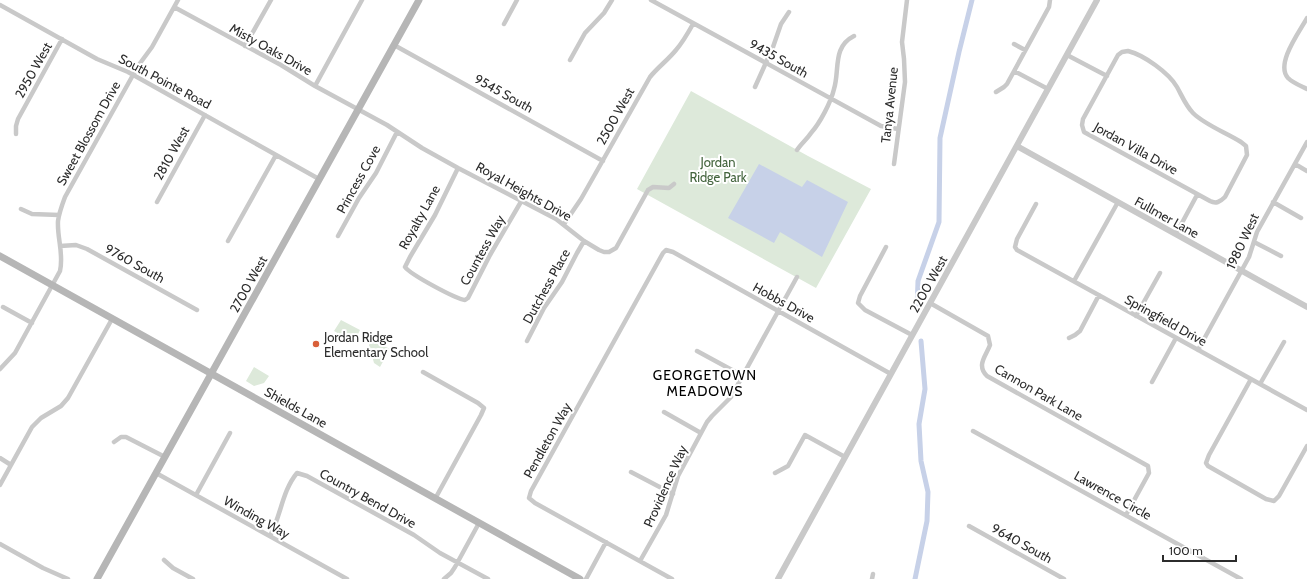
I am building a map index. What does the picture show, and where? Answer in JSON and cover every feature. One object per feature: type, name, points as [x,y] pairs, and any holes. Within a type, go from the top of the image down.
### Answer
[{"type":"main road","name":"2700 West","points":[[97,579],[419,0]]},
{"type":"main road","name":"Shields Lane","points":[[0,256],[580,579]]},
{"type":"street","name":"Sweet Blossom Drive","points":[[0,369],[13,356],[60,271],[62,263],[58,229],[59,214],[65,197],[141,61],[152,47],[178,0]]},
{"type":"street","points":[[245,46],[271,0]]},
{"type":"street","points":[[315,86],[362,0]]},
{"type":"street","points":[[504,24],[517,0]]},
{"type":"street","points":[[570,60],[585,33],[604,13],[612,0]]},
{"type":"street","name":"9435 South","points":[[651,0],[881,126],[898,129]]},
{"type":"street","name":"Tanya Avenue","points":[[894,164],[905,82],[902,42],[907,0]]},
{"type":"street","points":[[996,92],[1006,86],[1049,7],[1050,0]]},
{"type":"street","name":"2200 West","points":[[778,579],[1098,0]]},
{"type":"street","name":"South Pointe Road","points":[[0,5],[97,58],[133,75],[320,179]]},
{"type":"street","name":"Misty Oaks Drive","points":[[174,7],[358,109]]},
{"type":"street","points":[[755,87],[781,24],[789,12]]},
{"type":"street","points":[[1307,18],[1286,57],[1284,67],[1289,78],[1307,89]]},
{"type":"street","name":"2500 West","points":[[564,224],[581,199],[650,77],[659,66],[676,51],[693,24]]},
{"type":"street","points":[[797,150],[812,133],[830,99],[834,89],[839,55],[846,42],[854,36]]},
{"type":"street","name":"2950 West","points":[[16,134],[18,118],[62,39]]},
{"type":"street","name":"9545 South","points":[[394,44],[603,161]]},
{"type":"street","points":[[1014,44],[1025,50]]},
{"type":"street","name":"Jordan Villa Drive","points":[[1122,52],[1132,52],[1162,70],[1174,83],[1188,108],[1196,116],[1246,146],[1247,155],[1225,197],[1216,203],[1210,201],[1084,132],[1082,125],[1083,119],[1107,76],[1118,55],[1122,52]]},
{"type":"street","points":[[1067,54],[1107,76]]},
{"type":"street","points":[[1014,71],[1048,89]]},
{"type":"street","name":"Royal Heights Drive","points":[[358,109],[422,148],[494,188],[522,200],[564,224],[584,241],[604,252],[613,250],[618,245],[648,190],[653,187],[669,188],[674,184]]},
{"type":"street","name":"2810 West","points":[[157,202],[205,115]]},
{"type":"street","name":"Princess Cove","points":[[338,236],[358,198],[376,173],[397,132]]},
{"type":"street","name":"1980 West","points":[[1198,350],[1249,257],[1257,232],[1307,142]]},
{"type":"street","name":"Fullmer Lane","points":[[1017,146],[1307,307]]},
{"type":"street","points":[[228,242],[276,155]]},
{"type":"street","points":[[1295,164],[1307,171]]},
{"type":"street","name":"Royalty Lane","points":[[434,285],[408,271],[406,268],[410,257],[435,215],[458,168]]},
{"type":"street","points":[[1176,234],[1197,195]]},
{"type":"street","name":"Countess Way","points":[[434,285],[459,299],[465,300],[470,295],[493,249],[522,200]]},
{"type":"street","points":[[1074,281],[1118,202]]},
{"type":"street","points":[[1273,202],[1301,218]]},
{"type":"street","name":"Springfield Drive","points":[[1036,204],[1017,239],[1015,247],[1020,252],[1307,410]]},
{"type":"street","points":[[21,209],[32,214],[59,214]]},
{"type":"street","name":"Dutchess Place","points":[[527,341],[544,308],[562,282],[584,241]]},
{"type":"street","points":[[1254,242],[1281,256]]},
{"type":"street","name":"9760 South","points":[[60,246],[76,245],[87,249],[197,310]]},
{"type":"street","points":[[886,247],[860,296],[858,303],[864,310],[912,335]]},
{"type":"street","name":"Hobbs Drive","points":[[666,250],[673,252],[891,374]]},
{"type":"street","name":"Pendleton Way","points":[[666,250],[661,256],[529,498],[534,503],[672,579]]},
{"type":"street","points":[[1136,316],[1160,273]]},
{"type":"street","name":"Providence Way","points":[[640,561],[666,515],[678,476],[701,433],[712,416],[731,397],[797,277]]},
{"type":"street","points":[[1069,338],[1080,331],[1099,295]]},
{"type":"street","name":"Cannon Park Lane","points":[[930,304],[988,336],[990,347],[982,364],[982,369],[987,376],[1147,465],[1149,468],[1149,473],[1126,515]]},
{"type":"street","points":[[3,306],[32,323]]},
{"type":"street","points":[[0,485],[36,422],[57,410],[68,398],[112,319]]},
{"type":"street","points":[[1152,382],[1176,338]]},
{"type":"street","points":[[1260,384],[1284,342]]},
{"type":"street","points":[[697,351],[743,376]]},
{"type":"street","points":[[423,372],[478,403],[484,408],[435,499]]},
{"type":"street","points":[[1251,379],[1209,454],[1206,463],[1212,469],[1266,499],[1274,501],[1279,496],[1307,446]]},
{"type":"street","points":[[664,412],[701,433]]},
{"type":"street","name":"Lawrence Circle","points":[[973,431],[1242,579]]},
{"type":"street","points":[[196,495],[230,433]]},
{"type":"street","points":[[775,473],[788,466],[805,435],[845,457]]},
{"type":"street","points":[[114,442],[126,437],[165,457]]},
{"type":"street","points":[[0,458],[11,465]]},
{"type":"street","points":[[631,472],[673,494]]},
{"type":"street","name":"Winding Way","points":[[156,473],[347,579]]},
{"type":"street","name":"Country Bend Drive","points":[[270,536],[276,523],[285,492],[297,473],[307,476],[488,579]]},
{"type":"street","points":[[444,579],[451,573],[479,523]]},
{"type":"street","name":"9640 South","points":[[969,526],[1064,579]]},
{"type":"street","points":[[586,579],[606,542]]},
{"type":"street","points":[[0,544],[43,568],[68,579]]},
{"type":"street","points":[[164,560],[173,568],[193,579]]},
{"type":"green space","name":"Jordan Ridge Park","points":[[691,91],[871,189],[816,288],[637,189]]},
{"type":"green space","points":[[341,320],[360,330],[354,342],[334,331]]},
{"type":"green space","points":[[372,340],[390,349],[380,367],[374,363],[369,345]]},
{"type":"green space","points":[[254,367],[269,376],[264,383],[254,386],[246,381]]},
{"type":"water","points":[[759,164],[802,187],[807,180],[848,202],[822,257],[780,232],[774,243],[728,218]]},
{"type":"waterway","points":[[917,309],[918,281],[939,222],[940,138],[972,0]]},
{"type":"waterway","points":[[915,579],[927,521],[928,492],[921,461],[919,424],[925,389],[921,341]]},
{"type":"place","name":"Jordan Ridge Elementary School","points":[[316,344]]},
{"type":"district","name":"GEORGETOWN MEADOWS","points":[[705,384]]}]
